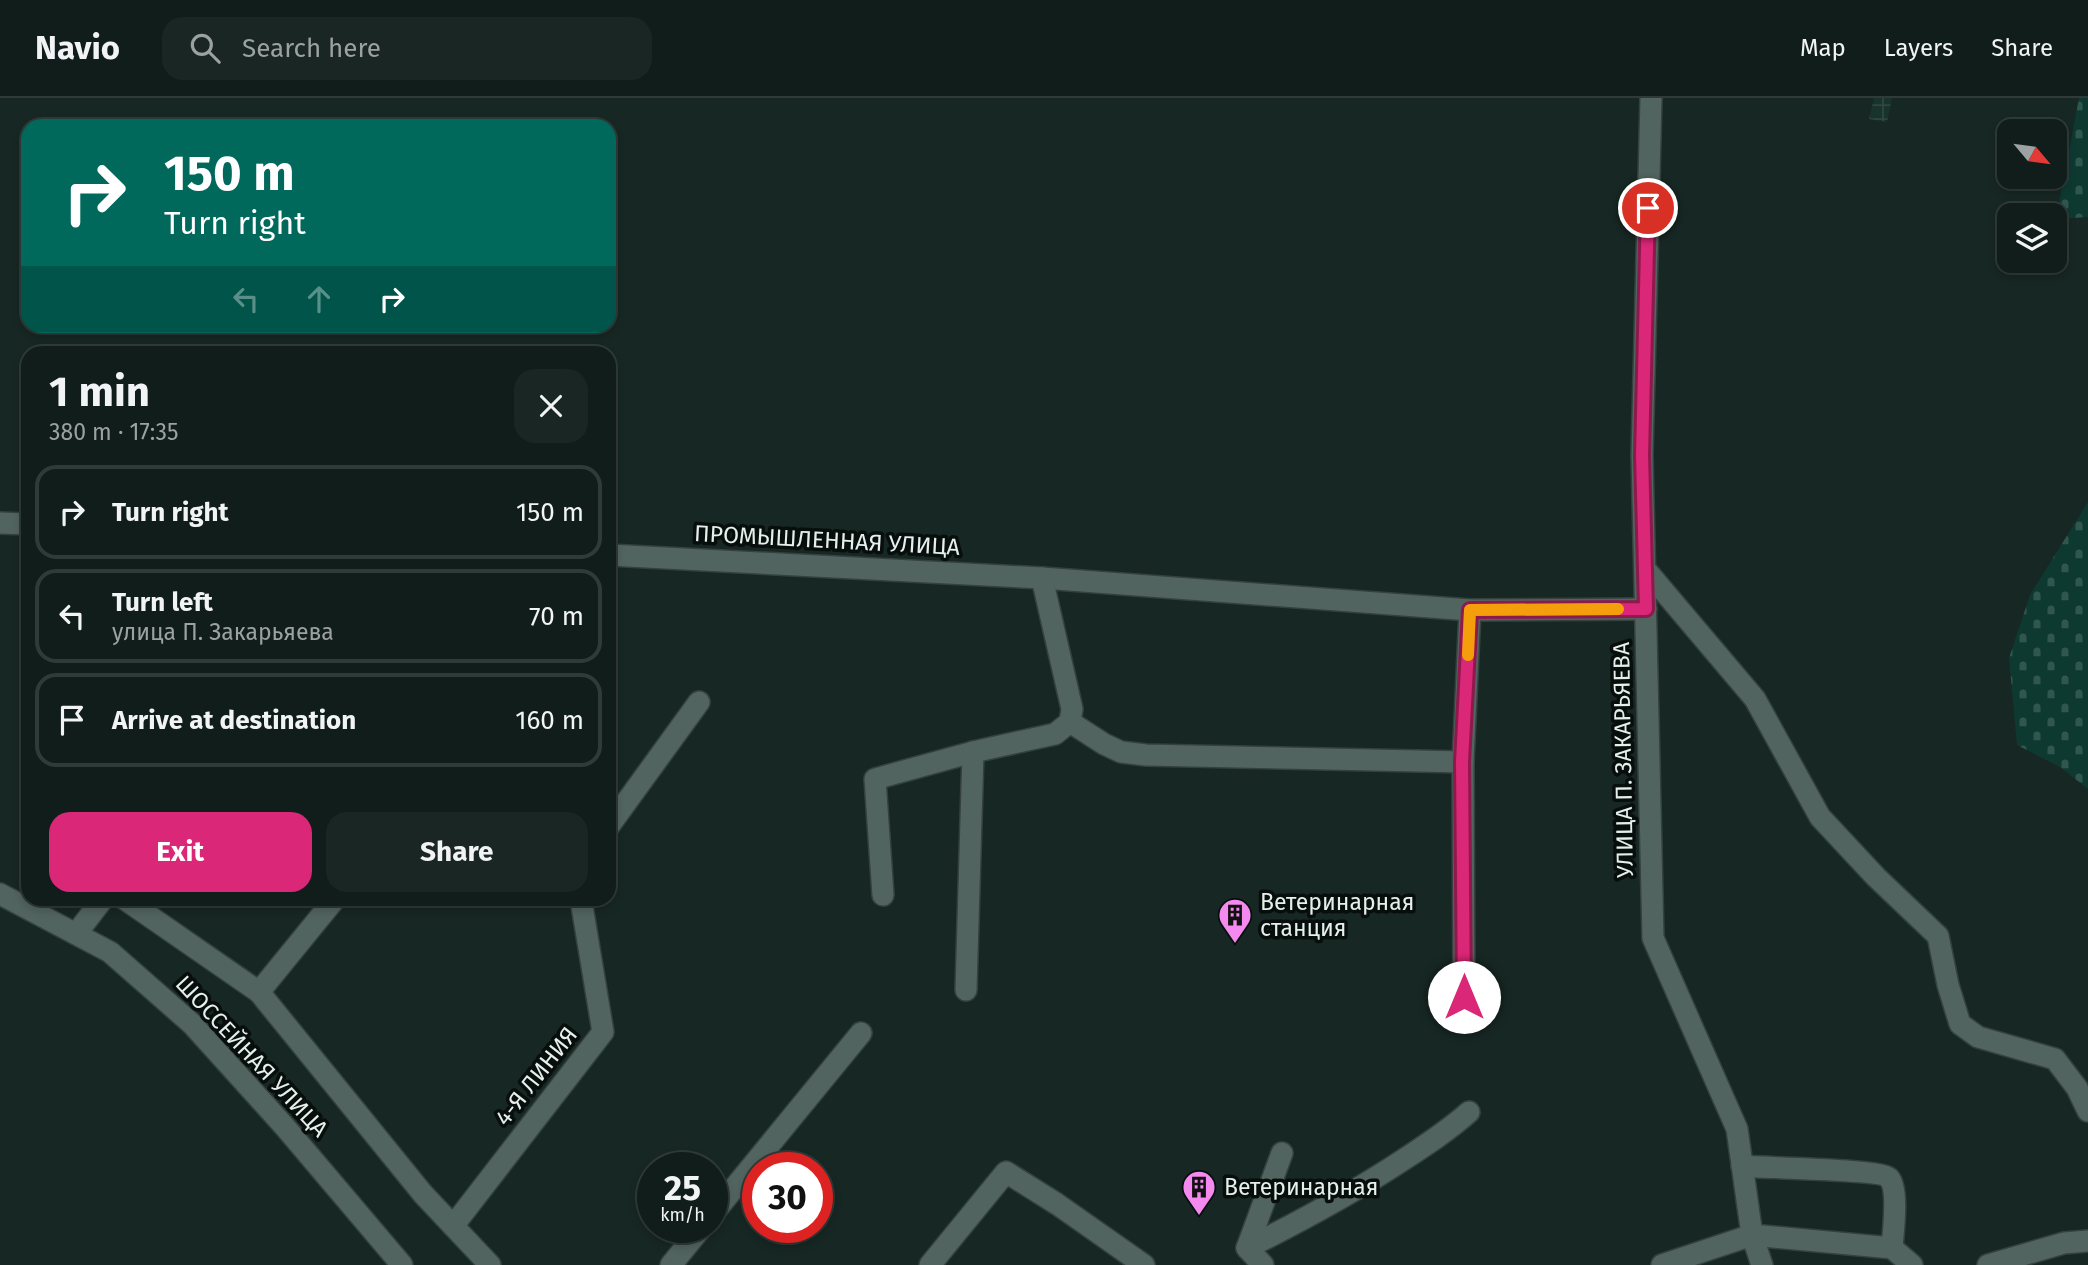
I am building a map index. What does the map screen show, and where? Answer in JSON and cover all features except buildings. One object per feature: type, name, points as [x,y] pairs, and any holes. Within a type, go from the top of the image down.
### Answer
[{"type":"street","name":"УЛИЦА П. ЗАКАРЬЯЕВА","points":[[1651,98],[1642,455],[1653,938],[1737,1129],[1752,1235],[1762,1265]]},
{"type":"street","points":[[0,523],[21,524]]},
{"type":"street","name":"ПРОМЫШЛЕННАЯ УЛИЦА","points":[[616,555],[1042,578],[1470,610],[1646,609]]},
{"type":"street","points":[[1645,569],[1755,699],[1820,817],[1876,877],[1938,936],[1948,985],[1960,1024],[1978,1038],[2055,1059],[2077,1088],[2088,1111]]},
{"type":"street","points":[[883,895],[875,779],[973,752],[1055,734],[1070,722],[1072,709],[1042,578]]},
{"type":"street","points":[[1464,997],[1462,762],[1470,610]]},
{"type":"street","points":[[616,816],[699,702]]},
{"type":"street","points":[[1070,722],[1122,752],[1146,755],[1462,762]]},
{"type":"street","points":[[966,990],[973,752]]},
{"type":"street","name":"ШОССЕЙНАЯ УЛИЦА","points":[[0,894],[21,905]]},
{"type":"street","name":"ШОССЕЙНАЯ УЛИЦА","points":[[23,906],[110,952],[192,1024],[285,1127],[402,1265]]},
{"type":"street","points":[[76,934],[98,906]]},
{"type":"street","points":[[136,906],[258,992],[423,1194],[490,1265]]},
{"type":"street","points":[[258,992],[329,906]]},
{"type":"street","name":"4-Я ЛИНИЯ","points":[[453,1226],[603,1032],[582,906]]},
{"type":"street","points":[[728,1195],[861,1033]]},
{"type":"street","points":[[1247,1248],[1310,1217],[1377,1177],[1452,1128],[1469,1112]]},
{"type":"street","points":[[1247,1248],[1282,1153]]},
{"type":"street","points":[[1742,1167],[1886,1175],[1891,1181],[1894,1194],[1892,1248]]},
{"type":"street","points":[[930,1265],[1006,1172],[1057,1203],[1144,1265]]},
{"type":"street","points":[[1662,1265],[1752,1235],[1892,1248],[1912,1265]]},
{"type":"street","points":[[1988,1265],[2064,1243],[2088,1241]]},
{"type":"street","points":[[671,1265],[689,1243]]},
{"type":"street","points":[[1247,1248],[1264,1265]]},
{"type":"shaded area","points":[[1874,98],[1892,98],[1887,122],[1869,119]]},
{"type":"green space","points":[[2079,98],[2088,98],[2088,217],[2067,218],[2067,203],[2059,203],[2062,189],[2067,189],[2067,161]]},
{"type":"green space","points":[[2088,502],[2088,789],[2060,767],[2017,745],[2009,658],[2030,595]]},
{"type":"slow traffic","points":[[1468,655],[1470,610],[1618,609]]},
{"type":"place","name":"Ветеринарная станция","points":[[1235,945]]},
{"type":"place","name":"Ветеринарная","points":[[1199,1217]]},
{"type":"route","points":[[1464,997],[1462,762],[1470,610],[1646,609],[1642,455],[1648,208]]}]
